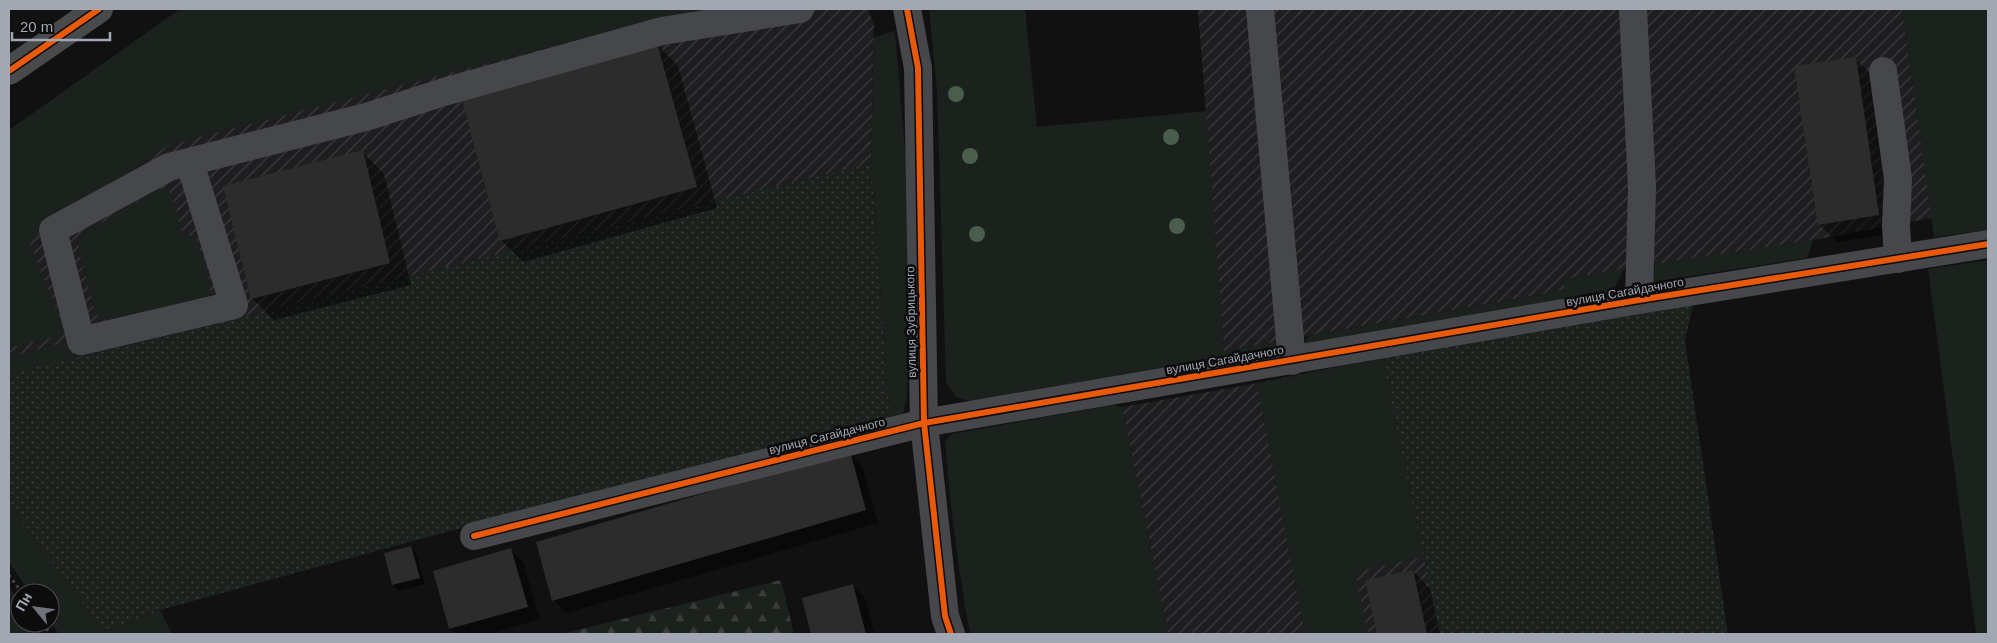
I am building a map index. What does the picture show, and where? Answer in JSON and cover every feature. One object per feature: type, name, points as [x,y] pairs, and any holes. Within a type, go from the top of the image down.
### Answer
[{"type":"main road","points":[[9,71],[88,13]]},
{"type":"street","points":[[190,163],[234,306],[81,340],[53,230],[169,167],[366,117],[447,91],[662,31],[800,9]]},
{"type":"street","name":"вулиця Зубрицького","points":[[907,9],[918,68],[924,423],[946,616],[951,634]]},
{"type":"street","points":[[1260,9],[1292,361]]},
{"type":"street","points":[[1633,9],[1642,187],[1639,300]]},
{"type":"street","points":[[1883,71],[1898,179],[1896,225],[1898,258]]},
{"type":"street","name":"вулиця Сагайдачного","points":[[474,536],[924,423],[1639,300],[1988,244]]},
{"type":"shaded area","points":[[314,9],[868,9],[874,25],[871,163],[9,374],[9,214]]},
{"type":"shaded area","points":[[1198,9],[1902,9],[1932,218],[1813,240],[1565,279],[1565,290],[1224,351]]},
{"type":"shaded area","points":[[1382,358],[1440,634],[1168,634],[1122,407],[1247,385]]},
{"type":"green space","points":[[180,9],[699,9],[168,145],[29,242],[66,334],[9,348],[9,130]]},
{"type":"green space","points":[[929,9],[1025,9],[1037,127],[1206,111],[1224,351],[1286,340],[1281,349],[1234,360],[969,401],[956,397],[946,382],[937,92]]},
{"type":"green space","points":[[1902,9],[1988,9],[1988,230],[1934,237]]},
{"type":"green space","points":[[895,31],[906,163],[911,256],[907,398],[902,418],[890,423],[871,163],[874,37]]},
{"type":"green space","points":[[871,163],[890,423],[446,532],[160,610],[104,632],[9,504],[9,374]]},
{"type":"green space","points":[[164,189],[172,194],[182,232],[197,240],[209,279],[209,295],[206,302],[109,321],[101,318],[95,313],[79,251],[79,240],[84,234],[154,190]]},
{"type":"green space","points":[[1813,240],[1807,258],[1652,282],[1655,264]]},
{"type":"green space","points":[[1988,260],[1988,634],[1976,634],[1928,269]]},
{"type":"green space","points":[[1624,269],[1613,291],[1301,348],[1309,336],[1565,290],[1564,279]]},
{"type":"green space","points":[[1693,305],[1685,341],[1728,634],[1440,634],[1382,358]]},
{"type":"green space","points":[[67,342],[74,359],[9,374],[9,357]]},
{"type":"green space","points":[[1382,358],[1424,557],[1355,572],[1368,634],[1305,634],[1257,384]]},
{"type":"green space","points":[[1113,405],[1122,407],[1168,634],[970,634],[955,538],[945,441],[952,434]]},
{"type":"green space","points":[[9,504],[104,632],[160,610],[172,634],[59,634],[60,583],[23,583],[9,562]]},
{"type":"green space","points":[[781,580],[794,634],[561,634]]},
{"type":"green space","points":[[9,587],[10,633],[42,634],[9,634]]},
{"type":"building","points":[[657,43],[697,187],[500,241],[461,97]]},
{"type":"building","points":[[1856,57],[1879,215],[1818,225],[1794,66]]},
{"type":"building","points":[[363,150],[390,263],[251,299],[223,186]]},
{"type":"building","points":[[850,451],[866,510],[552,601],[536,542]]},
{"type":"building","points":[[411,546],[420,578],[392,585],[384,553]]},
{"type":"building","points":[[511,548],[528,607],[449,629],[433,571]]},
{"type":"building","points":[[1413,570],[1427,634],[1377,634],[1365,580]]},
{"type":"building","points":[[853,584],[866,634],[811,634],[802,598]]},
{"type":"cycle path","points":[[9,71],[99,9]]},
{"type":"cycle path","points":[[907,9],[918,68],[924,423],[945,616],[951,634]]},
{"type":"cycle path","points":[[474,536],[924,423],[1639,300],[1988,244]]}]
